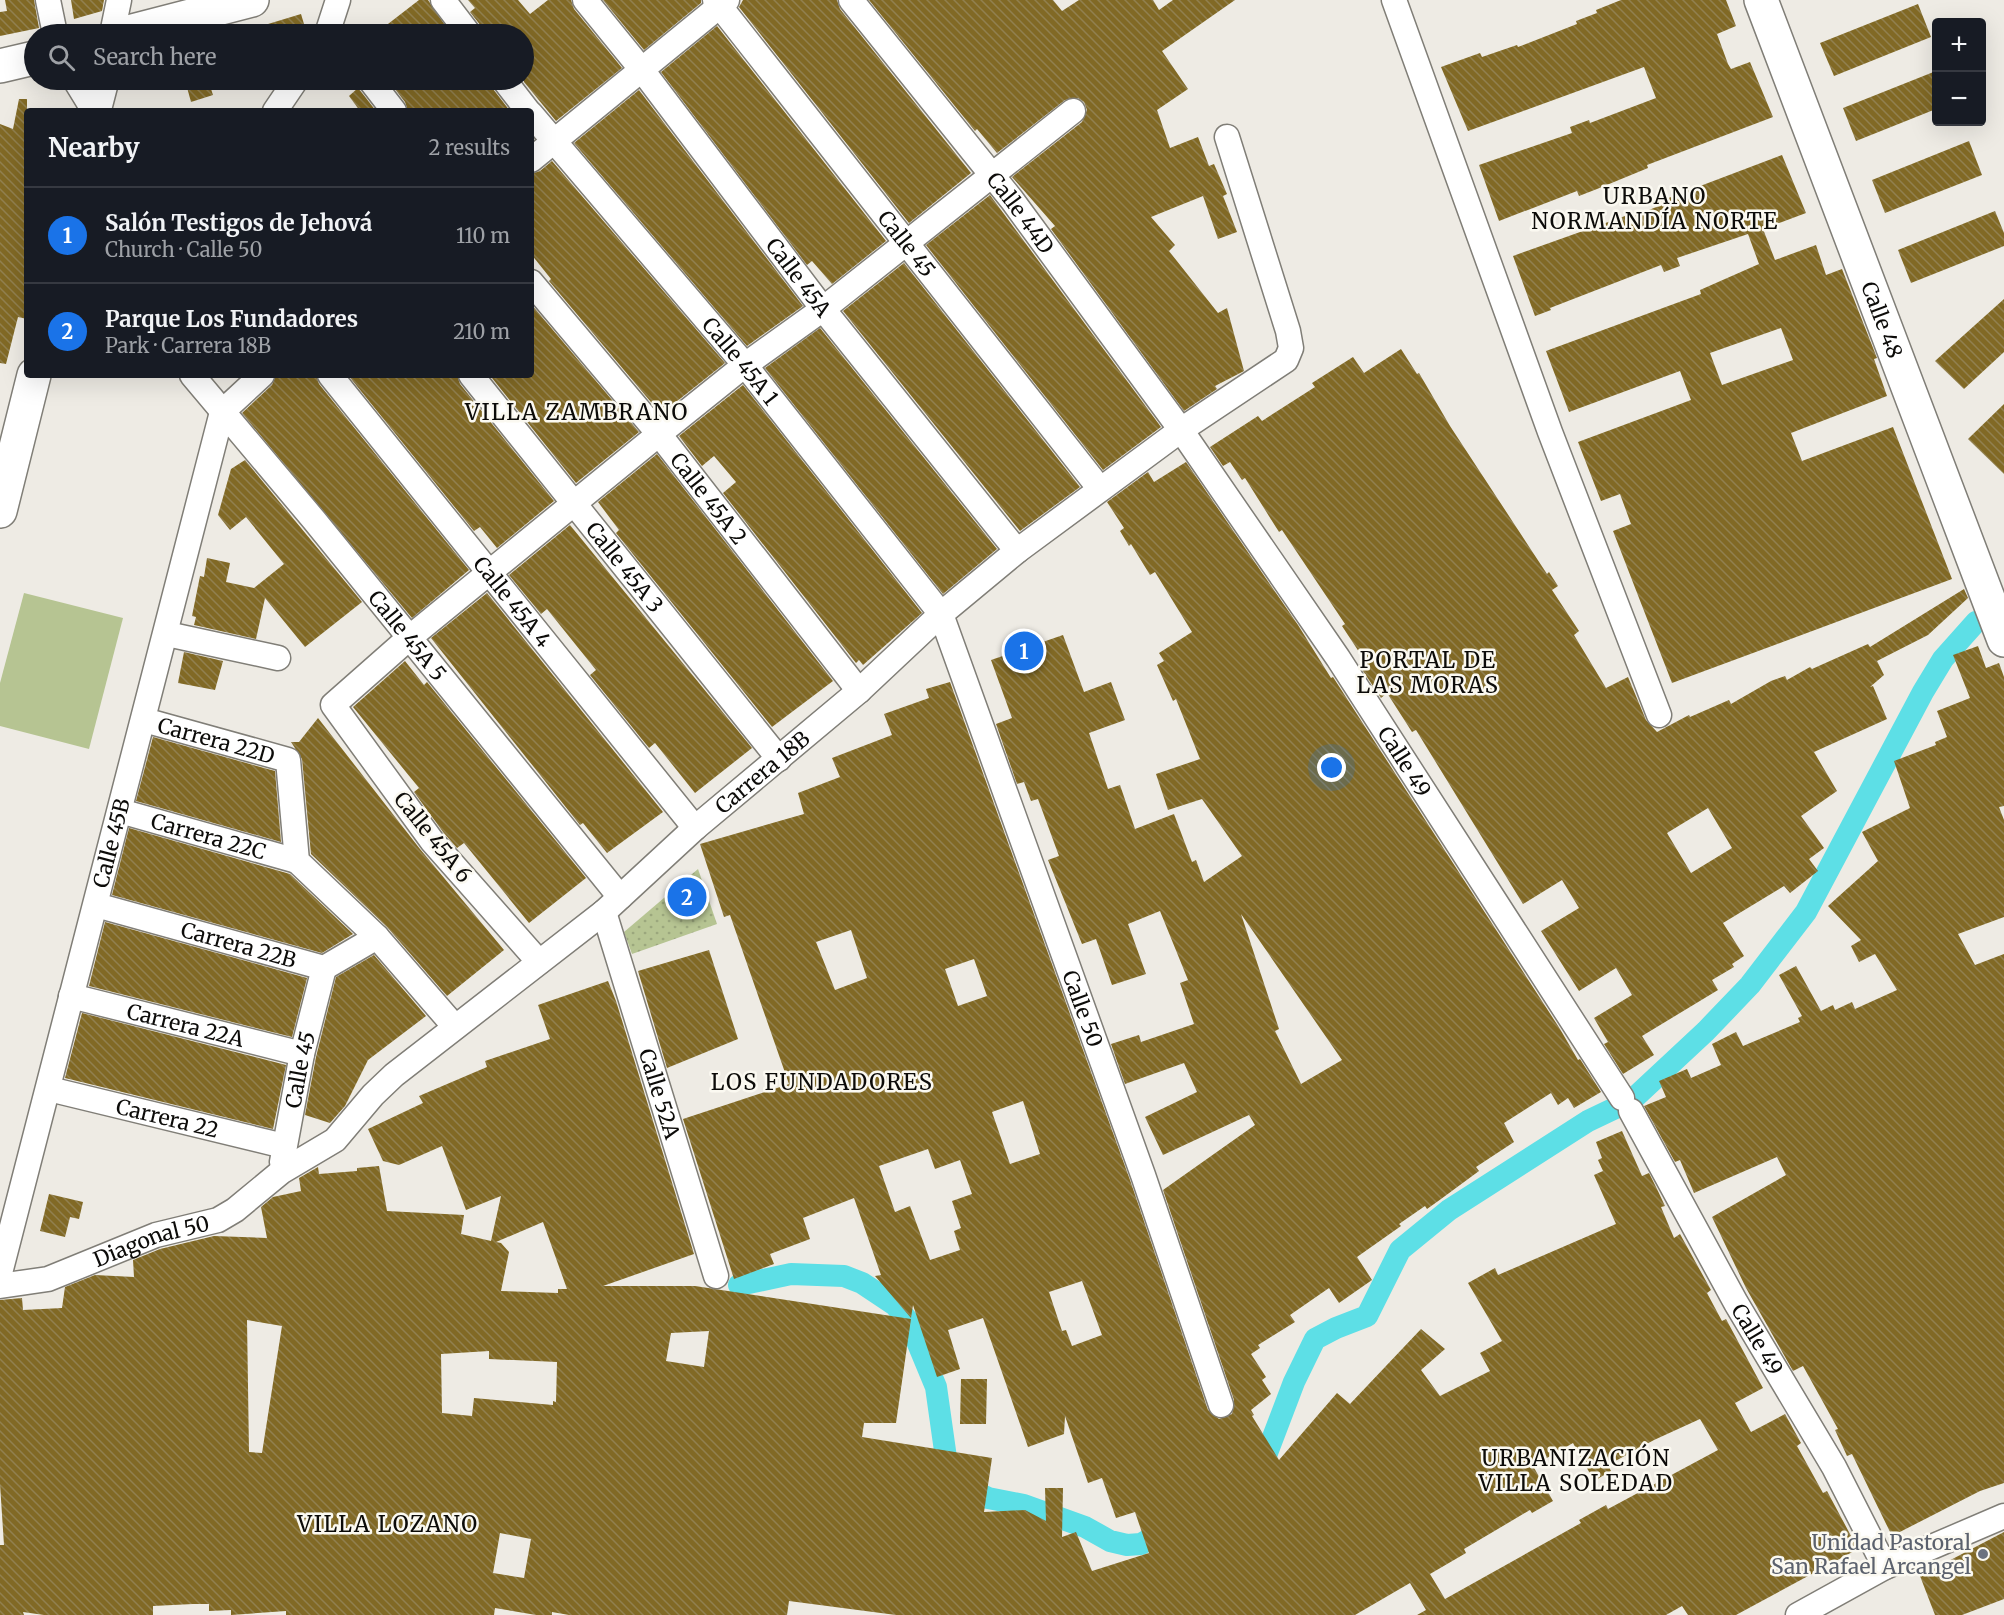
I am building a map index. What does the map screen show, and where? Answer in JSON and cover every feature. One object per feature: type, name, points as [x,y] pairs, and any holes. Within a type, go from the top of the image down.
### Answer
[{"type":"street","points":[[48,0],[53,24]]},
{"type":"street","points":[[114,24],[119,0]]},
{"type":"street","points":[[159,24],[252,0]]},
{"type":"street","points":[[333,24],[338,0]]},
{"type":"street","points":[[442,0],[461,24]]},
{"type":"street","name":"Calle 45A","points":[[585,0],[642,70],[823,309],[1017,551]]},
{"type":"street","name":"Calle 44D","points":[[850,0],[1083,293],[1181,430]]},
{"type":"street","points":[[1394,0],[1554,442],[1659,715]]},
{"type":"street","name":"Calle 48","points":[[1761,0],[2000,624]]},
{"type":"street","points":[[534,158],[721,2]]},
{"type":"street","name":"Calle 45","points":[[721,2],[1100,489]]},
{"type":"street","points":[[0,66],[24,60]]},
{"type":"street","points":[[81,90],[92,108]]},
{"type":"street","points":[[95,108],[99,90]]},
{"type":"street","points":[[277,108],[289,90]]},
{"type":"street","points":[[378,90],[392,108]]},
{"type":"street","name":"Calle 45A 1","points":[[512,90],[526,108]]},
{"type":"street","points":[[410,638],[745,365],[823,309],[1073,111]]},
{"type":"street","name":"Calle 45A 1","points":[[534,118],[745,365],[941,614]]},
{"type":"street","name":"Carrera 18B","points":[[281,1172],[335,1140],[373,1095],[394,1075],[612,905],[695,828],[859,691],[941,614],[1017,551],[1181,430],[1286,360],[1291,348],[1288,331],[1227,137]]},
{"type":"street","name":"Calle 45A 2","points":[[534,286],[659,434],[859,691]]},
{"type":"street","points":[[0,511],[33,378]]},
{"type":"street","name":"Calle 45A 5","points":[[194,378],[410,638],[612,905]]},
{"type":"street","points":[[222,412],[259,378]]},
{"type":"street","name":"Calle 45A 4","points":[[332,378],[695,828]]},
{"type":"street","name":"Calle 45A 3","points":[[473,378],[779,759]]},
{"type":"street","name":"Calle 45B","points":[[0,1272],[167,634],[222,412]]},
{"type":"street","name":"Calle 49","points":[[1181,430],[1338,658],[1626,1104],[1736,1303],[1834,1467],[1885,1567]]},
{"type":"street","name":"Calle 50","points":[[941,614],[1143,1175],[1221,1406]]},
{"type":"street","points":[[167,634],[278,658]]},
{"type":"street","name":"Calle 45A 6","points":[[410,638],[333,705],[432,841],[539,962]]},
{"type":"street","name":"Carrera 22D","points":[[144,720],[288,760],[297,861]]},
{"type":"street","name":"Carrera 22C","points":[[120,811],[297,861]]},
{"type":"street","points":[[297,861],[376,937],[455,1027]]},
{"type":"street","name":"Carrera 22B","points":[[96,905],[324,968],[376,937]]},
{"type":"street","name":"Calle 52A","points":[[612,905],[716,1276]]},
{"type":"street","name":"Calle 45","points":[[281,1172],[302,1054],[324,968]]},
{"type":"street","name":"Carrera 22A","points":[[71,996],[302,1054]]},
{"type":"street","name":"Carrera 22","points":[[49,1089],[284,1146]]},
{"type":"street","name":"Diagonal 50","points":[[0,1286],[48,1279],[156,1235],[218,1220],[235,1210],[281,1172]]},
{"type":"street","points":[[1798,1615],[1885,1567],[2004,1516]]},
{"type":"green space","points":[[24,593],[123,618],[89,749],[0,726],[0,683]]},
{"type":"green space","points":[[698,869],[717,924],[632,954],[624,932]]},
{"type":"building","points":[[5,0],[34,0],[38,24],[24,24],[24,31],[0,36],[0,12],[7,11]]},
{"type":"building","points":[[71,0],[104,0],[102,11],[74,19]]},
{"type":"building","points":[[419,0],[428,0],[444,24],[388,24]]},
{"type":"building","points":[[468,0],[518,0],[530,14],[548,0],[571,0],[574,9],[622,68],[556,121],[531,90],[534,90],[534,24],[479,24],[470,12],[475,8]]},
{"type":"building","points":[[603,0],[701,0],[701,3],[644,50]]},
{"type":"building","points":[[743,0],[837,0],[840,9],[971,173],[909,223],[739,7]]},
{"type":"building","points":[[869,0],[1053,0],[1062,11],[1079,0],[1153,0],[1159,10],[1173,0],[1235,0],[1162,51],[1188,89],[1157,110],[1170,148],[1198,137],[1209,166],[1214,164],[1227,194],[1223,196],[1237,232],[1218,239],[1203,196],[1151,217],[1175,245],[1169,251],[1218,313],[1227,308],[1244,371],[1215,386],[1217,389],[1184,411],[1051,229],[1055,226],[1012,177],[1082,122],[1087,110],[1084,102],[1078,98],[1065,100],[997,153],[977,129],[975,131]]},
{"type":"building","points":[[1621,0],[1726,0],[1736,26],[1717,34],[1728,64],[1731,69],[1750,62],[1773,117],[1647,165],[1648,168],[1579,196],[1577,191],[1499,221],[1479,165],[1572,133],[1570,127],[1589,120],[1590,123],[1656,98],[1644,67],[1468,131],[1441,67],[1480,53],[1482,57],[1517,45],[1518,47],[1577,24],[1576,21],[1597,13],[1596,10]]},
{"type":"building","points":[[1918,4],[1931,37],[1834,76],[1820,43]]},
{"type":"building","points":[[301,14],[304,24],[268,24]]},
{"type":"building","points":[[717,26],[886,241],[832,284],[812,261],[807,265],[661,72]]},
{"type":"building","points":[[1932,73],[1932,111],[1856,141],[1843,108]]},
{"type":"building","points":[[188,90],[211,90],[213,95],[191,102]]},
{"type":"building","points":[[356,90],[360,90],[374,108],[358,108],[349,96]]},
{"type":"building","points":[[396,90],[494,90],[508,108],[407,108]]},
{"type":"building","points":[[639,90],[803,306],[747,346],[574,143]]},
{"type":"building","points":[[19,99],[27,99],[27,108],[24,108],[24,318],[18,317],[6,364],[0,363],[0,124],[13,129]]},
{"type":"building","points":[[1969,141],[1982,175],[1885,213],[1872,180]]},
{"type":"building","points":[[1782,155],[1806,213],[1763,229],[1775,260],[1816,245],[1826,275],[1842,269],[1877,358],[1874,359],[1887,396],[1791,433],[1802,461],[1893,427],[1952,579],[1672,683],[1613,531],[1631,524],[1620,494],[1601,501],[1578,442],[1691,400],[1680,371],[1569,412],[1546,351],[1701,294],[1700,290],[1759,264],[1748,234],[1677,258],[1680,266],[1664,272],[1661,265],[1535,316],[1513,256],[1625,216],[1626,219],[1659,206],[1658,202]],"holes":[[[1781,328],[1793,360],[1722,385],[1710,353]]]},
{"type":"building","points":[[552,161],[725,363],[661,414],[549,281],[551,279],[534,258],[534,173]]},
{"type":"building","points":[[990,195],[1161,427],[1103,470],[926,245]]},
{"type":"building","points":[[1995,211],[2004,233],[2004,246],[1911,283],[1898,250]]},
{"type":"building","points":[[904,263],[1080,487],[1020,531],[843,311]]},
{"type":"building","points":[[2004,299],[2004,352],[1964,389],[1935,361]]},
{"type":"building","points":[[534,308],[639,432],[576,483],[492,378],[534,378]]},
{"type":"building","points":[[820,328],[997,549],[943,594],[765,368]]},
{"type":"building","points":[[1401,349],[1417,374],[1419,373],[1450,426],[1547,574],[1549,572],[1558,586],[1552,590],[1579,631],[1574,635],[1606,688],[1628,677],[1646,720],[1657,732],[1689,715],[1690,717],[1729,700],[1731,704],[1771,681],[1785,676],[1787,680],[1810,667],[1812,669],[1868,644],[1870,647],[1964,589],[1968,598],[1928,635],[1877,661],[1884,675],[1870,687],[1873,686],[1887,719],[1814,752],[1837,791],[1801,816],[1824,848],[1809,859],[1818,871],[1790,893],[1784,886],[1723,923],[1744,956],[1732,964],[1734,967],[1712,980],[1718,990],[1642,1036],[1654,1055],[1623,1074],[1604,1044],[1608,1042],[1594,1018],[1632,995],[1616,968],[1579,991],[1541,931],[1579,908],[1562,880],[1523,904],[1416,730],[1412,732],[1387,693],[1381,698],[1359,665],[1365,661],[1342,626],[1345,624],[1282,530],[1279,532],[1245,478],[1242,480],[1230,462],[1223,466],[1210,447],[1258,416],[1262,421],[1315,387],[1312,383],[1353,357],[1364,373]],"holes":[[[1708,808],[1732,848],[1691,873],[1667,833]]]},
{"type":"building","points":[[275,378],[317,378],[319,384],[469,570],[412,618],[242,413],[272,385]]},
{"type":"building","points":[[350,378],[458,378],[460,384],[554,501],[497,548],[480,527],[474,531]]},
{"type":"building","points":[[743,385],[922,613],[863,665],[859,660],[856,663],[723,493],[736,482],[714,456],[702,466],[679,436]]},
{"type":"building","points":[[2004,404],[2004,474],[1968,439]]},
{"type":"building","points":[[657,454],[833,681],[772,727],[616,533],[619,530],[598,502]]},
{"type":"building","points":[[245,460],[362,602],[305,647],[265,598],[256,639],[194,625],[196,617],[192,616],[200,576],[204,577],[207,558],[230,563],[226,582],[254,588],[284,564],[246,517],[230,530],[218,515],[231,469]]},
{"type":"building","points":[[1186,462],[1298,625],[1331,678],[1333,677],[1578,1060],[1580,1059],[1601,1092],[1574,1108],[1568,1098],[1558,1105],[1551,1093],[1504,1123],[1514,1142],[1476,1167],[1479,1171],[1441,1199],[1427,1209],[1425,1206],[1357,1257],[1372,1280],[1339,1303],[1329,1288],[1290,1315],[1295,1322],[1258,1345],[1260,1348],[1251,1354],[1266,1377],[1262,1380],[1271,1394],[1251,1410],[1254,1415],[1252,1416],[1279,1460],[1337,1393],[1350,1404],[1421,1329],[1445,1349],[1421,1370],[1440,1396],[1490,1371],[1480,1353],[1502,1341],[1468,1283],[1495,1268],[1498,1275],[1616,1224],[1594,1175],[1603,1171],[1598,1160],[1602,1158],[1596,1142],[1622,1131],[1642,1176],[1649,1173],[1657,1189],[1665,1206],[1661,1207],[1674,1238],[1680,1234],[1711,1290],[1707,1293],[1722,1321],[1726,1319],[1763,1388],[1735,1403],[1751,1432],[1785,1414],[1801,1443],[1797,1446],[1823,1493],[1827,1491],[1858,1549],[1736,1615],[1688,1615],[1682,1606],[1666,1615],[1417,1615],[1426,1610],[1410,1583],[1355,1615],[896,1615],[789,1601],[787,1615],[569,1615],[552,1612],[552,1615],[536,1615],[495,1608],[494,1615],[286,1615],[286,1611],[231,1615],[231,1610],[209,1611],[209,1604],[193,1604],[153,1606],[153,1615],[44,1615],[23,1612],[24,1615],[0,1615],[0,1545],[4,1545],[0,1484],[0,1300],[22,1298],[23,1310],[62,1308],[65,1287],[95,1275],[134,1277],[133,1260],[160,1249],[214,1236],[267,1238],[261,1207],[273,1197],[301,1191],[299,1178],[318,1167],[319,1174],[357,1171],[357,1168],[379,1166],[387,1211],[464,1215],[461,1234],[491,1241],[501,1196],[466,1210],[442,1146],[399,1165],[383,1161],[368,1129],[423,1103],[419,1096],[487,1067],[485,1061],[550,1039],[538,1005],[608,981],[694,1254],[603,1286],[695,1286],[911,1319],[896,1423],[864,1423],[862,1437],[992,1458],[984,1512],[1025,1510],[1046,1521],[1045,1488],[1063,1488],[1062,1537],[1076,1532],[1092,1571],[1149,1553],[1135,1512],[1116,1518],[1102,1478],[1088,1483],[1065,1416],[1064,1434],[1028,1447],[983,1318],[948,1330],[960,1369],[937,1377],[913,1305],[911,1318],[875,1276],[881,1275],[854,1198],[803,1218],[810,1239],[770,1254],[774,1264],[734,1279],[683,1119],[789,1084],[730,915],[724,917],[700,844],[804,814],[798,793],[840,777],[832,758],[892,735],[884,714],[929,698],[926,689],[950,682],[1130,1180],[1208,1410],[1219,1419],[1232,1414],[1234,1400],[1163,1190],[1255,1125],[1249,1115],[1163,1155],[1145,1117],[1197,1092],[1184,1063],[1125,1084],[1111,1044],[1139,1035],[1141,1042],[1194,1024],[1180,983],[1188,980],[1160,911],[1128,924],[1146,974],[1112,985],[1096,939],[1082,944],[1048,860],[1059,856],[1038,799],[1031,801],[1024,782],[1017,784],[996,724],[1012,718],[991,660],[1063,635],[1084,692],[1111,682],[1125,720],[1089,733],[1108,789],[1120,785],[1135,829],[1174,814],[1192,862],[1196,860],[1204,882],[1242,856],[1202,799],[1168,810],[1156,774],[1200,759],[1176,699],[1173,701],[1157,665],[1164,661],[1159,653],[1192,632],[1155,572],[1150,575],[1131,544],[1129,546],[1120,531],[1124,528],[1107,502],[1148,472],[1154,482]],"holes":[[[1241,914],[1342,1060],[1301,1084],[1275,1031],[1279,1029]],[[851,930],[867,978],[835,990],[816,942]],[[974,959],[987,996],[958,1006],[945,969]],[[1023,1101],[1040,1154],[1010,1164],[992,1112]],[[928,1149],[935,1169],[960,1160],[972,1194],[952,1201],[961,1228],[954,1231],[960,1250],[930,1260],[910,1206],[895,1212],[879,1166]],[[543,1222],[567,1289],[558,1289],[558,1293],[501,1291],[509,1252],[501,1243],[496,1242]],[[1082,1281],[1102,1335],[1072,1346],[1066,1330],[1062,1331],[1049,1292]],[[247,1320],[282,1326],[262,1453],[249,1452]],[[709,1331],[704,1367],[666,1361],[671,1333]],[[489,1351],[489,1359],[557,1362],[556,1402],[553,1401],[553,1405],[474,1398],[472,1416],[442,1413],[441,1354]],[[1700,1419],[1718,1450],[1608,1509],[1606,1505],[1579,1520],[1581,1523],[1445,1599],[1430,1574],[1466,1553],[1464,1549],[1530,1510],[1532,1513],[1553,1501],[1533,1466],[1573,1443],[1594,1481],[1611,1471],[1608,1465]],[[500,1533],[531,1539],[524,1578],[493,1573]]]},
{"type":"building","points":[[570,525],[752,748],[695,793],[655,743],[649,748],[590,675],[596,670],[547,609],[541,614],[509,575]]},
{"type":"building","points":[[487,593],[663,812],[607,853],[583,823],[580,825],[431,638]]},
{"type":"building","points":[[1978,646],[1986,668],[1999,663],[2004,677],[2004,806],[1999,807],[2004,820],[2004,917],[1958,934],[1975,965],[2004,954],[2004,1483],[1980,1491],[1892,1536],[1852,1454],[1847,1456],[1835,1430],[1838,1429],[1803,1366],[1793,1371],[1746,1288],[1712,1217],[1786,1175],[1777,1157],[1694,1193],[1680,1160],[1675,1162],[1644,1106],[1666,1097],[1659,1081],[1687,1069],[1691,1078],[1721,1065],[1712,1044],[1736,1032],[1743,1046],[1800,1022],[1798,1018],[1802,1016],[1779,975],[1796,966],[1821,1011],[1833,1005],[1835,1010],[1852,1002],[1855,1009],[1897,990],[1875,954],[1859,962],[1851,946],[1861,940],[1828,906],[1878,861],[1862,832],[1910,808],[1894,761],[1936,745],[1935,742],[1947,737],[1937,711],[1970,698],[1953,655]]},
{"type":"building","points":[[184,652],[223,661],[215,690],[178,683]]},
{"type":"building","points":[[405,661],[424,685],[427,682],[586,878],[529,923],[464,843],[457,848],[443,832],[414,792],[419,788],[353,707]]},
{"type":"building","points":[[318,718],[420,849],[504,950],[447,996],[387,927],[311,854],[302,759],[291,742],[299,742]]},
{"type":"building","points":[[153,737],[275,771],[281,842],[136,801]]},
{"type":"building","points":[[129,828],[290,874],[353,934],[322,953],[112,895]]},
{"type":"building","points":[[105,922],[307,978],[292,1037],[89,986]]},
{"type":"building","points":[[709,950],[738,1039],[667,1068],[638,971]]},
{"type":"building","points":[[374,955],[426,1016],[368,1060],[345,1106],[330,1123],[305,1115],[316,1057],[336,977]]},
{"type":"building","points":[[82,1013],[286,1065],[273,1129],[65,1078]]},
{"type":"building","points":[[49,1194],[83,1202],[79,1219],[70,1217],[65,1237],[40,1231]]},
{"type":"building","points":[[961,1379],[987,1379],[986,1424],[960,1424]]},
{"type":"building","name":"Unidad Pastoral San Rafael Arcangel","points":[[2004,1532],[2004,1599],[1962,1615],[1935,1615],[1920,1576]]},
{"type":"waterway","points":[[1259,1474],[1294,1382],[1315,1339],[1367,1316],[1400,1250],[1449,1210],[1588,1121],[1632,1100],[1706,1031],[1750,985],[1806,912],[1923,692],[1943,659],[1976,622]]},
{"type":"waterway","points":[[739,1285],[791,1274],[844,1276],[862,1283],[895,1305],[909,1322],[936,1387],[947,1465],[961,1485],[988,1498],[1024,1505],[1085,1527],[1110,1541],[1127,1545],[1141,1544],[1170,1527]]},
{"type":"place","name":"Salón Testigos de Jehová","points":[[1024,651]]},
{"type":"place","name":"Parque Los Fundadores","points":[[687,897]]},
{"type":"place","name":"Unidad Pastoral San Rafael Arcangel","points":[[1983,1554]]},
{"type":"district","name":"URBANO NORMANDÍA NORTE","points":[[1655,208]]},
{"type":"district","name":"VILLA ZAMBRANO","points":[[577,412]]},
{"type":"district","name":"PORTAL DE LAS MORAS","points":[[1428,672]]},
{"type":"district","name":"LOS FUNDADORES","points":[[822,1082]]},
{"type":"district","name":"URBANIZACIÓN VILLA SOLEDAD","points":[[1576,1470]]},
{"type":"district","name":"VILLA LOZANO","points":[[388,1524]]}]
